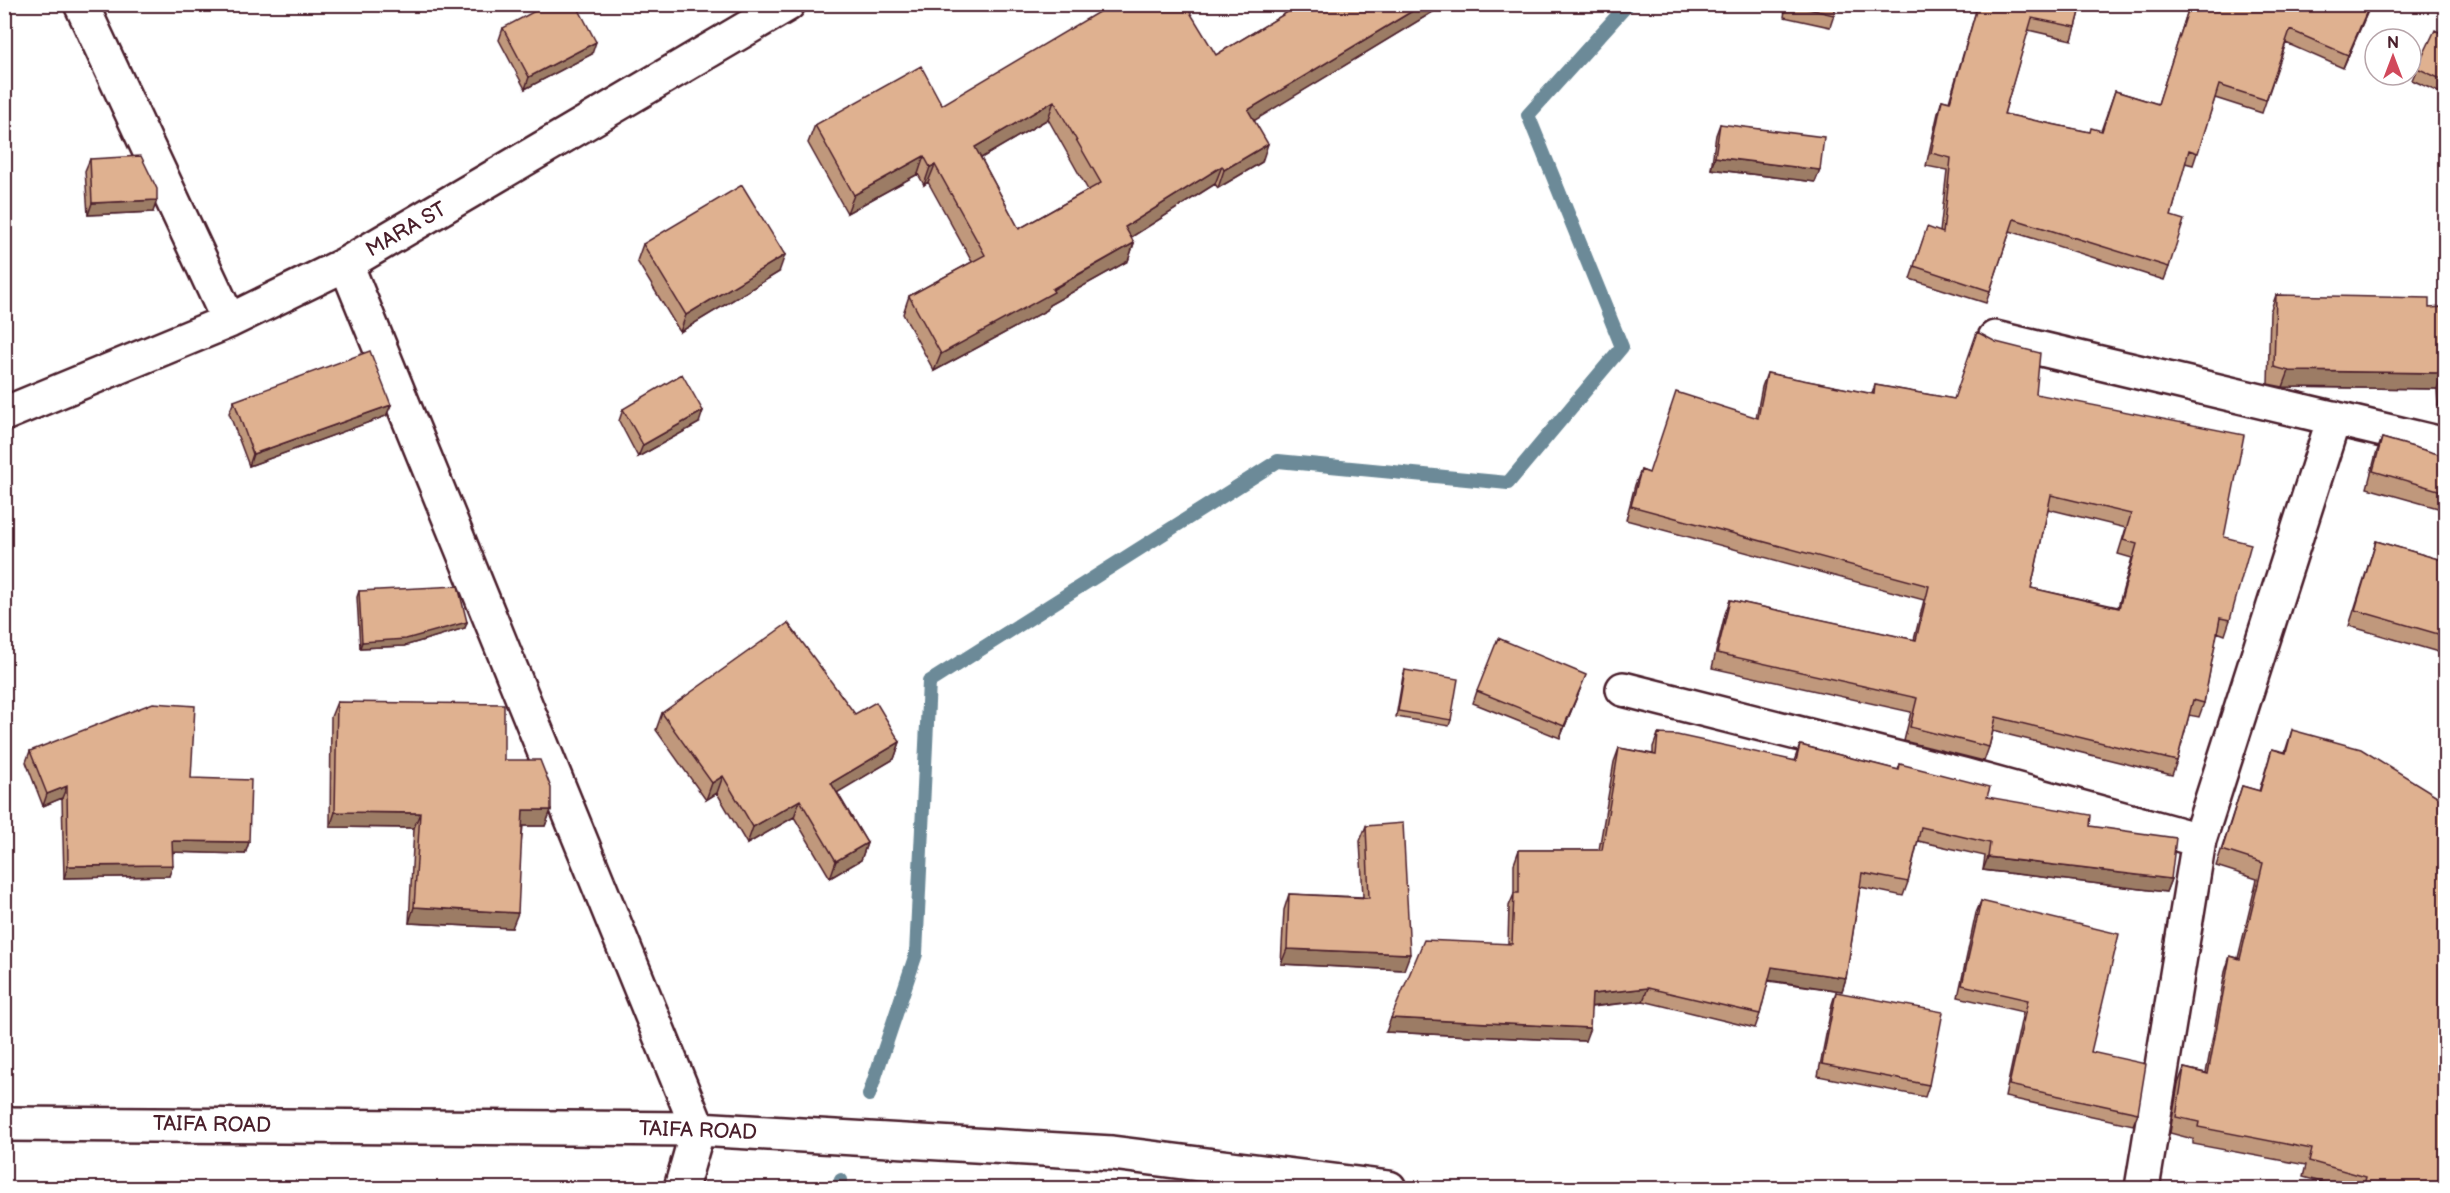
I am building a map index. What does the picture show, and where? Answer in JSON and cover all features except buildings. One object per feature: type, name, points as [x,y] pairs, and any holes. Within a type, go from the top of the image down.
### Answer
[{"type":"main road","points":[[81,4],[229,321]]},
{"type":"main road","name":"MARA ST","points":[[4,414],[229,321],[346,264],[788,4]]},
{"type":"main road","points":[[346,264],[698,1129],[681,1188]]},
{"type":"main road","points":[[1995,338],[2445,446]]},
{"type":"main road","points":[[2142,1188],[2199,840],[2334,418]]},
{"type":"main road","points":[[1623,689],[1963,775],[2199,840]]},
{"type":"main road","name":"TAIFA ROAD","points":[[4,1124],[698,1129],[1112,1153],[1389,1188]]},
{"type":"waterway","points":[[869,1095],[916,954],[929,682],[1278,461],[1508,483],[1622,347],[1528,115],[1628,4]]},
{"type":"waterway","points":[[838,1188],[841,1180]]}]
